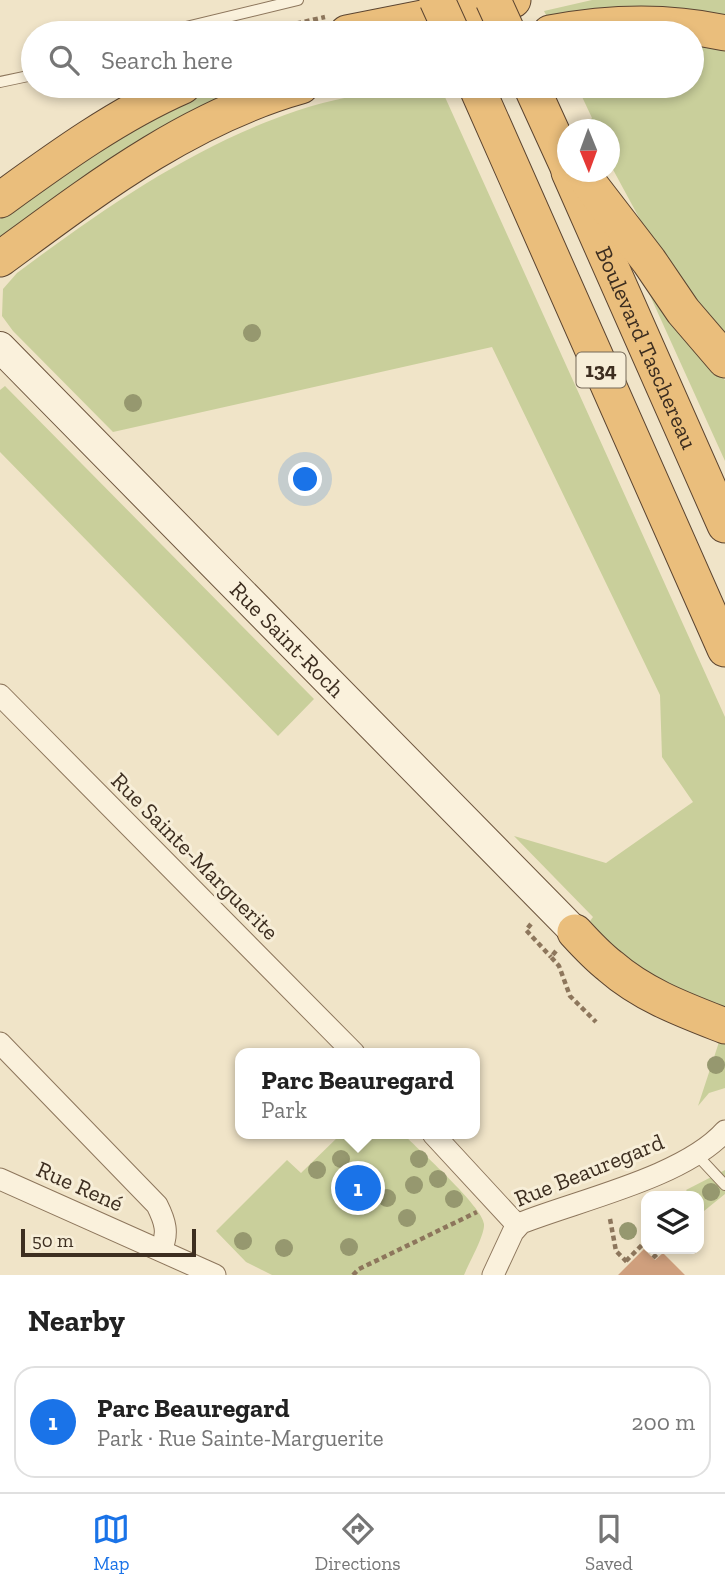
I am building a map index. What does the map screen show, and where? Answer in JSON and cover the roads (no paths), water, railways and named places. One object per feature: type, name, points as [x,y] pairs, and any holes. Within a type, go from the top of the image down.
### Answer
[{"type":"highway","points":[[437,0],[447,21]]},
{"type":"highway","points":[[493,0],[503,21]]},
{"type":"highway","points":[[407,21],[513,0]]},
{"type":"highway","points":[[704,29],[725,33]]},
{"type":"highway","points":[[0,200],[94,134],[158,98]]},
{"type":"highway","points":[[0,259],[106,182],[167,143],[225,114],[269,98]]},
{"type":"highway","name":"134","points":[[481,98],[725,649]]},
{"type":"highway","name":"Boulevard Taschereau","points":[[537,98],[557,141]]},
{"type":"highway","name":"Boulevard Taschereau","points":[[575,182],[725,525]]},
{"type":"highway","points":[[588,182],[649,261],[683,311],[725,360]]},
{"type":"highway","points":[[568,939],[637,986],[666,1002],[725,1026]]},
{"type":"main road","name":"Rue Saint-Roch","points":[[0,347],[568,939]]},
{"type":"street","name":"Rue Sainte-Marguerite","points":[[0,695],[349,1048]]},
{"type":"street","points":[[0,1043],[157,1205],[166,1228],[161,1250]]},
{"type":"street","name":"Rue Beauregard","points":[[493,1275],[518,1226],[533,1218],[622,1188],[696,1154],[716,1141],[725,1131]]},
{"type":"street","points":[[438,1139],[518,1226]]},
{"type":"street","name":"Rue René","points":[[0,1179],[215,1275]]},
{"type":"lane","points":[[211,21],[298,0]]},
{"type":"lane","points":[[0,82],[21,78]]},
{"type":"lane","points":[[696,1154],[725,1185]]},
{"type":"place","name":"Parc Beauregard","points":[[358,1188]]}]
